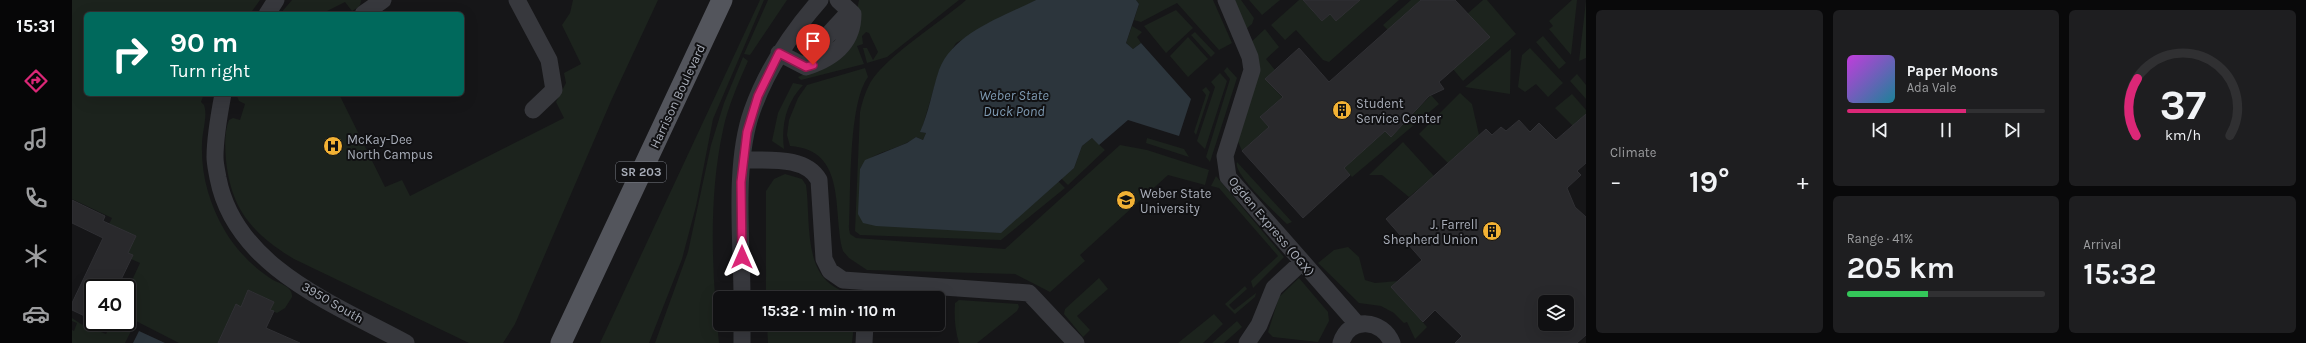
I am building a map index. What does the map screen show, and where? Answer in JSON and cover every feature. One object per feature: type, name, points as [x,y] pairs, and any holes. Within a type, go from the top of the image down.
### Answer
[{"type":"main road","name":"Harrison Boulevard","points":[[560,343],[722,0]]},
{"type":"street","points":[[268,12],[276,0]]},
{"type":"street","points":[[366,12],[381,0]]},
{"type":"street","points":[[517,0],[549,60],[554,90],[533,110]]},
{"type":"street","points":[[742,291],[742,160],[752,112],[779,53],[820,0]]},
{"type":"street","name":"Ogden Express (OGX)","points":[[1226,0],[1250,57],[1252,70],[1227,151],[1226,169],[1232,183],[1358,324]]},
{"type":"street","points":[[779,53],[806,67],[825,60],[841,48],[851,30],[853,14],[844,5]]},
{"type":"street","name":"3950 South","points":[[223,96],[218,121],[215,159],[222,198],[238,230],[263,258],[308,290],[406,343]]},
{"type":"street","points":[[742,160],[790,162],[812,171],[819,180],[826,265],[830,272],[843,280],[867,290],[1028,293],[1076,343]]},
{"type":"street","points":[[1247,343],[1258,325],[1274,288],[1302,262]]},
{"type":"street","points":[[1341,343],[1346,333],[1358,324],[1372,324],[1379,326],[1389,336],[1392,343]]},
{"type":"street","points":[[742,331],[742,343]]},
{"type":"street","points":[[864,343],[865,331]]},
{"type":"shaded area","points":[[72,0],[260,0],[251,12],[84,12],[84,96],[203,96],[201,102],[204,105],[205,114],[202,155],[210,199],[225,231],[240,252],[259,270],[273,280],[289,288],[292,297],[285,308],[277,313],[270,310],[274,302],[248,290],[241,307],[236,305],[218,343],[179,343],[136,321],[136,279],[133,279],[140,263],[131,259],[133,255],[128,253],[136,236],[109,224],[112,218],[72,199]]},
{"type":"shaded area","points":[[292,0],[361,0],[359,6],[352,11],[345,2],[325,12],[282,12]]},
{"type":"shaded area","points":[[573,0],[658,0],[611,101],[515,324],[503,343],[469,343],[294,259],[267,240],[246,219],[233,193],[226,160],[225,145],[227,125],[229,120],[233,118],[240,120],[245,104],[239,101],[237,96],[340,96],[385,187],[402,180],[410,196],[564,118],[556,102],[566,83],[564,73],[581,64],[562,25],[570,13]]},
{"type":"shaded area","points":[[760,0],[764,0],[713,119],[696,206],[682,259],[649,343],[600,343]]},
{"type":"shaded area","points":[[768,0],[787,0],[750,55],[744,54]]},
{"type":"shaded area","points":[[859,0],[959,0],[887,57],[867,63],[863,48],[867,48],[873,60],[878,52],[869,33],[866,32],[862,36],[863,44],[857,46],[864,64],[801,80],[798,77],[818,68],[857,10]]},
{"type":"shaded area","points":[[966,0],[1036,0],[956,43],[939,71],[921,132],[926,133],[923,140],[916,137],[909,142],[878,154],[865,163],[860,169],[1058,181],[1065,188],[1001,240],[860,235],[855,231],[860,112],[868,87],[878,72],[901,50]]},
{"type":"shaded area","points":[[1136,0],[1213,0],[1232,43],[1219,50],[1177,3],[1141,22],[1134,20],[1139,4]]},
{"type":"shaded area","points":[[1231,0],[1241,0],[1254,18],[1252,24],[1245,30]]},
{"type":"shaded area","points":[[1249,0],[1280,0],[1262,15]]},
{"type":"shaded area","points":[[1299,0],[1303,0],[1322,21],[1330,14],[1336,21],[1360,0],[1399,0],[1329,62],[1323,60],[1296,30],[1285,40],[1271,25]]},
{"type":"shaded area","points":[[1411,0],[1421,0],[1388,30],[1383,25]]},
{"type":"shaded area","points":[[1483,0],[1487,0],[1516,34],[1463,81],[1453,69],[1467,14]]},
{"type":"shaded area","points":[[1572,0],[1577,0],[1571,55],[1549,29],[1553,26],[1549,21]]},
{"type":"shaded area","points":[[1586,1],[1586,58],[1579,61]]},
{"type":"shaded area","points":[[1176,10],[1193,28],[1166,53],[1144,26]]},
{"type":"shaded area","points":[[1132,26],[1142,32],[1137,37],[1141,43],[1133,49],[1126,43]]},
{"type":"shaded area","points":[[1265,29],[1279,47],[1266,59],[1275,70],[1265,79],[1283,98],[1260,117],[1269,127],[1242,151],[1237,139],[1249,44]]},
{"type":"shaded area","points":[[1195,32],[1215,53],[1211,57],[1191,35]]},
{"type":"shaded area","points":[[1543,36],[1566,63],[1559,69],[1536,42]]},
{"type":"shaded area","points":[[1188,37],[1208,59],[1188,77],[1170,56]]},
{"type":"shaded area","points":[[1530,48],[1563,83],[1548,97],[1536,84],[1525,92],[1518,87],[1522,55]]},
{"type":"shaded area","points":[[1511,49],[1510,94],[1465,87]]},
{"type":"shaded area","points":[[743,57],[748,61],[725,121],[718,156],[715,183],[713,209],[713,263],[715,291],[713,291],[713,331],[718,331],[719,343],[655,343],[688,252],[711,145],[724,103]]},
{"type":"shaded area","points":[[1227,67],[1237,78],[1210,162],[1206,157],[1230,79],[1224,71]]},
{"type":"shaded area","points":[[865,68],[868,77],[857,107],[852,150],[849,229],[850,234],[856,238],[1005,249],[1120,145],[1147,150],[1209,170],[1205,185],[1168,175],[1080,255],[1085,261],[1050,292],[1015,274],[867,270],[849,258],[843,251],[837,202],[834,185],[829,171],[821,159],[808,150],[790,146],[787,135],[789,120],[798,98],[807,85]]},
{"type":"shaded area","points":[[1220,73],[1227,81],[1205,149],[1197,141],[1215,87],[1211,82]]},
{"type":"shaded area","points":[[1577,74],[1586,85],[1586,99],[1570,81]]},
{"type":"shaded area","points":[[793,83],[803,85],[792,99],[786,115],[783,131],[784,149],[772,141],[778,113]]},
{"type":"shaded area","points":[[1206,87],[1210,92],[1196,135],[1194,132],[1206,95],[1202,90]]},
{"type":"shaded area","points":[[1460,93],[1472,104],[1479,135],[1448,163],[1419,134]]},
{"type":"shaded area","points":[[1572,94],[1586,110],[1586,124],[1573,126],[1555,108]]},
{"type":"shaded area","points":[[1431,95],[1439,104],[1352,177],[1344,168],[1385,131],[1391,137]]},
{"type":"shaded area","points":[[1092,138],[1105,150],[1068,185],[1061,178],[1074,168],[1082,146]]},
{"type":"shaded area","points":[[1147,138],[1184,149],[1189,157],[1146,143]]},
{"type":"shaded area","points":[[1403,142],[1434,176],[1409,197],[1382,175],[1369,175]]},
{"type":"shaded area","points":[[1237,162],[1292,222],[1287,224],[1256,193],[1241,175],[1237,167]]},
{"type":"shaded area","points":[[785,174],[802,179],[806,185],[809,233],[814,258],[818,269],[824,278],[841,291],[766,291],[766,191],[774,179]]},
{"type":"shaded area","points":[[1216,176],[1284,257],[1253,288],[1251,281],[1278,256],[1219,188],[1211,186]]},
{"type":"shaded area","points":[[1348,247],[1359,257],[1365,280],[1375,283],[1398,281],[1392,287],[1427,327],[1415,339],[1407,322],[1404,323],[1394,313],[1381,306],[1359,303],[1318,263],[1334,250]]},
{"type":"shaded area","points":[[1099,278],[1108,289],[1077,316],[1090,330],[1083,337],[1064,314],[1065,309]]},
{"type":"shaded area","points":[[1299,278],[1328,312],[1329,321],[1318,342],[1273,337],[1268,332],[1279,297]]},
{"type":"shaded area","points":[[1245,286],[1247,289],[1229,305],[1234,310],[1256,293],[1255,297],[1235,314],[1225,304]]},
{"type":"shaded area","points":[[959,300],[1018,304],[1019,307],[1017,311],[977,343],[959,343],[956,328],[955,303]]},
{"type":"shaded area","points":[[1214,314],[1223,324],[1203,343],[1178,343]]},
{"type":"shaded area","points":[[72,318],[84,325],[84,331],[98,331],[106,334],[108,331],[131,331],[125,343],[72,343],[72,330],[74,331],[77,323],[72,321]]},
{"type":"shaded area","points":[[1237,321],[1242,327],[1224,343],[1212,343]]},
{"type":"shaded area","points":[[767,331],[853,331],[852,343],[768,343]]},
{"type":"water","name":"Weber State Duck Pond","points":[[1036,0],[1136,0],[1139,4],[1126,43],[1133,49],[1141,43],[1191,99],[1179,136],[1128,120],[1099,145],[1092,138],[1082,146],[1074,168],[1001,233],[876,226],[863,223],[858,214],[860,169],[865,160],[907,143],[916,137],[923,140],[926,133],[920,132],[926,117],[939,70],[946,57],[955,46],[967,36],[994,20]]},
{"type":"water","points":[[139,331],[165,343],[133,343]]},
{"type":"building","points":[[1303,0],[1360,0],[1336,21],[1330,14],[1322,21]]},
{"type":"building","name":"Student Service Center","points":[[1421,0],[1455,0],[1490,37],[1439,82],[1444,89],[1429,96],[1391,137],[1385,131],[1344,168],[1350,175],[1303,218],[1242,151],[1269,127],[1260,117],[1283,97],[1265,79],[1299,48],[1329,82]]},
{"type":"building","name":"J. Farrell Shepherd Union","points":[[1586,114],[1586,163],[1577,171],[1581,175],[1567,188],[1575,207],[1586,217],[1586,335],[1577,343],[1455,343],[1462,336],[1435,310],[1423,322],[1391,287],[1422,260],[1386,219],[1486,129],[1492,135],[1501,127],[1506,131],[1519,120],[1530,132],[1539,123],[1556,140]]},
{"type":"building","points":[[72,200],[105,216],[103,221],[136,236],[128,253],[133,255],[121,279],[84,279],[84,316],[72,310],[72,303],[103,238],[72,223]]},
{"type":"building","points":[[248,290],[274,302],[270,310],[274,311],[266,328],[300,343],[218,343],[236,304],[241,307]]},
{"type":"place","name":"Student Service Center","points":[[1342,110]]},
{"type":"place","name":"McKay-Dee North Campus","points":[[333,146]]},
{"type":"place","name":"Weber State University","points":[[1126,200]]},
{"type":"place","name":"J. Farrell Shepherd Union","points":[[1492,231]]},
{"type":"route","points":[[742,257],[741,171],[747,132],[752,112],[758,96],[779,53],[806,67],[813,65]]}]
